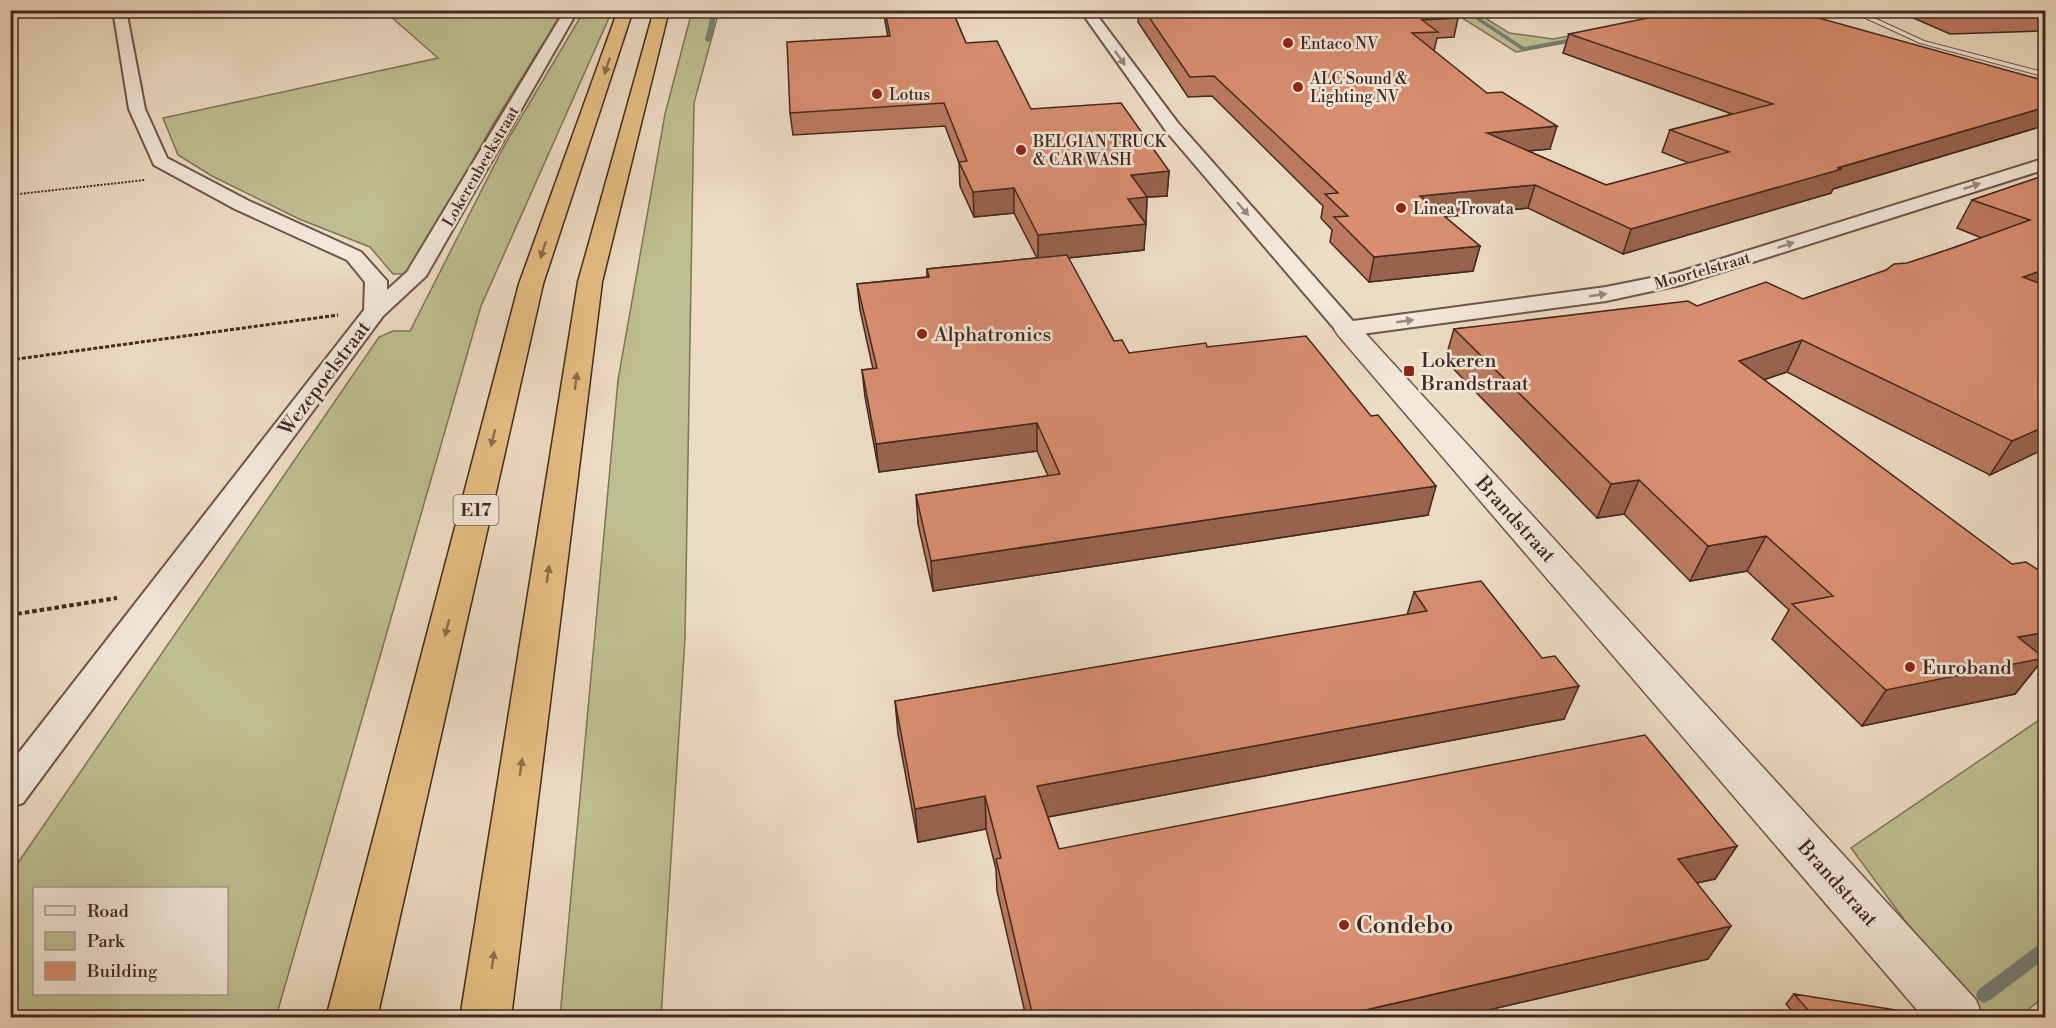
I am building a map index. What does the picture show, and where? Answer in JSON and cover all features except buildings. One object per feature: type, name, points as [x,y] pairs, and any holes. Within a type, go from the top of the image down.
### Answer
[{"type":"highway","name":"E17","points":[[351,1017],[531,284],[626,10]]},
{"type":"highway","points":[[485,1017],[590,282],[662,10]]},
{"type":"street","name":"Wezepoelstraat","points":[[10,792],[375,310],[376,281],[354,256],[242,205],[160,161],[137,108],[119,10]]},
{"type":"street","name":"Lokerenbeekstraat","points":[[375,310],[415,276],[572,10]]},
{"type":"street","name":"Brandstraat","points":[[1086,10],[1172,127],[1347,329],[1958,1017]]},
{"type":"street","points":[[1762,10],[1822,27]]},
{"type":"street","points":[[1898,48],[2046,89]]},
{"type":"street","name":"Moortelstraat","points":[[1347,329],[1606,294],[1680,279],[2046,163]]},
{"type":"lane","points":[[1778,15],[1834,10]]},
{"type":"lane","points":[[1851,10],[1922,42],[2046,75]]},
{"type":"path","points":[[10,195],[187,176]]},
{"type":"path","points":[[10,360],[375,310]]},
{"type":"path","points":[[10,615],[163,591]]},
{"type":"path","points":[[2042,1017],[2046,1014]]},
{"type":"green space","points":[[418,10],[563,11],[494,123],[411,270],[405,274],[393,274],[370,247],[299,219],[212,176],[178,155],[163,118],[438,58],[390,16]]},
{"type":"green space","points":[[584,11],[612,11],[481,306],[276,1017],[11,1017],[11,873],[379,337],[393,331],[410,331],[504,146]]},
{"type":"green space","points":[[692,11],[719,11],[694,103],[685,638],[661,1017],[560,1017],[618,380],[665,114]]},
{"type":"green space","points":[[1451,11],[1474,11],[1509,33],[1553,39],[1624,26],[1737,11],[1516,52]]},
{"type":"green space","points":[[2045,716],[2045,996],[2019,1017],[1984,1017],[1946,976],[1851,848]]},
{"type":"waterway","points":[[708,40],[715,10]]},
{"type":"waterway","points":[[1464,10],[1523,49],[1578,39]]},
{"type":"waterway","points":[[1984,995],[2046,948]]},
{"type":"place","name":"Entaco NV","points":[[1288,43]]},
{"type":"place","name":"ALC Sound & Lighting NV","points":[[1298,87]]},
{"type":"place","name":"Lotus","points":[[877,94]]},
{"type":"place","name":"BELGIAN TRUCK & CAR WASH","points":[[1021,150]]},
{"type":"place","name":"Linea Trovata","points":[[1401,208]]},
{"type":"place","name":"Alphatronics","points":[[922,334]]},
{"type":"place","name":"Lokeren Brandstraat","points":[[1409,371]]},
{"type":"place","name":"Euroband","points":[[1910,667]]},
{"type":"place","name":"Condebo","points":[[1344,925]]}]
